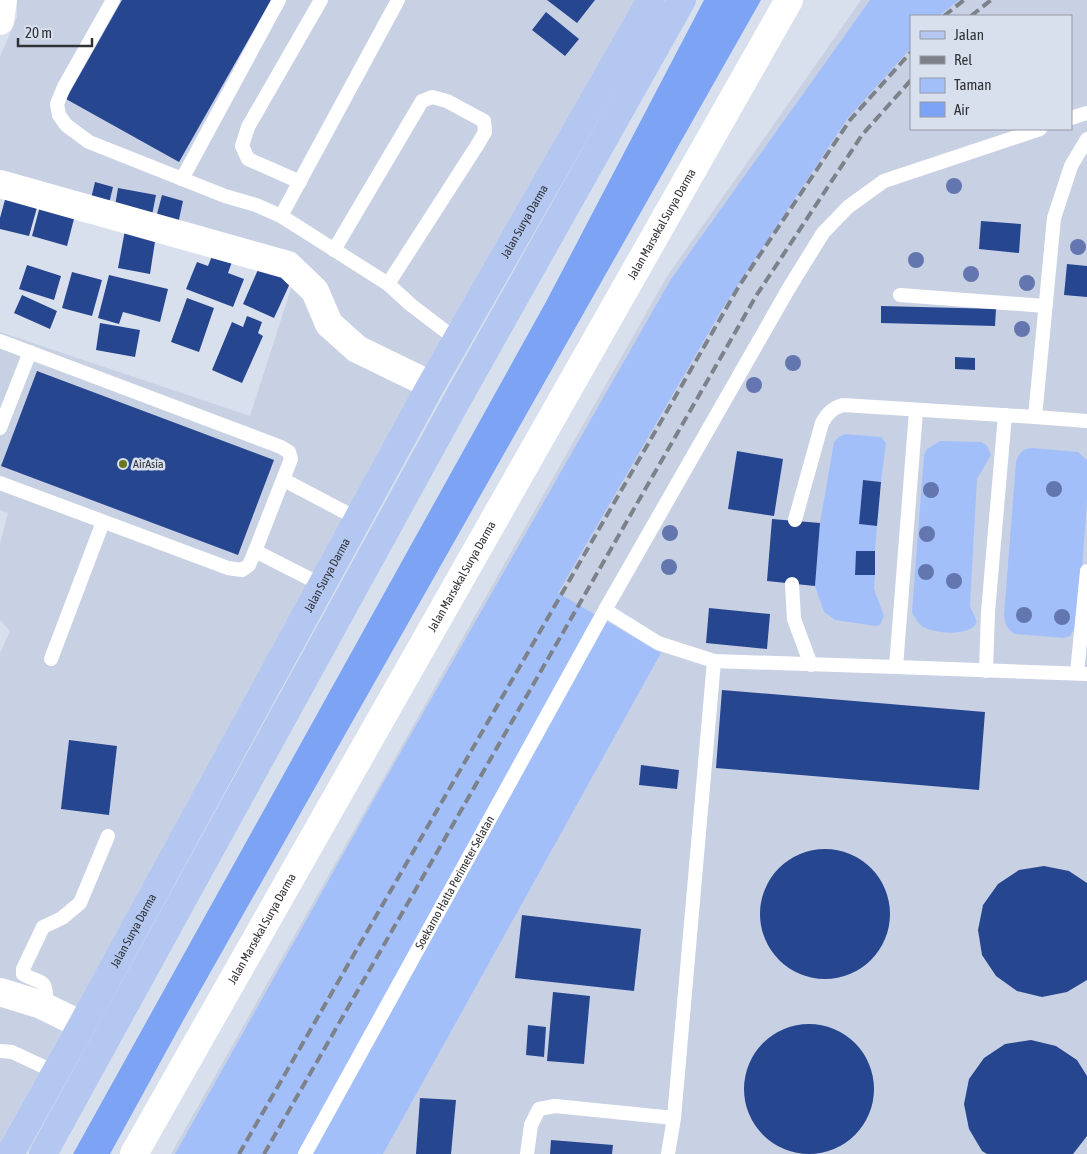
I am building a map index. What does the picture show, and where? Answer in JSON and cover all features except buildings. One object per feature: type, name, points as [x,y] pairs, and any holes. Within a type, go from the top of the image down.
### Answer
[{"type":"main road","name":"Jalan Surya Darma","points":[[10,1154],[55,1072],[73,1021],[322,585],[431,385],[651,0]]},
{"type":"main road","points":[[43,1154],[452,411],[682,0]]},
{"type":"street","points":[[0,21],[3,0]]},
{"type":"street","name":"Jalan Marsekal Surya Darma","points":[[134,1154],[789,0]]},
{"type":"street","points":[[0,184],[288,265],[316,291],[329,324],[357,349],[431,385]]},
{"type":"street","points":[[0,992],[39,1004],[73,1021]]},
{"type":"lane","points":[[113,0],[57,104],[59,115],[66,124],[89,142],[281,216],[388,284],[411,305],[457,340]]},
{"type":"lane","points":[[182,179],[279,0]]},
{"type":"lane","points":[[300,182],[248,159],[242,146],[248,127],[321,0]]},
{"type":"lane","points":[[281,216],[398,0]]},
{"type":"lane","points":[[334,250],[422,101],[432,97],[447,101],[484,121],[485,132],[478,144],[388,284]]},
{"type":"lane","points":[[1072,118],[1087,113]]},
{"type":"lane","name":"Soekarno Hatta Perimeter Selatan","points":[[305,1154],[605,610],[789,288],[823,233],[848,207],[884,181],[1037,130]]},
{"type":"lane","points":[[1035,417],[1054,218],[1071,166],[1087,139]]},
{"type":"lane","points":[[900,295],[1045,306]]},
{"type":"lane","points":[[0,341],[281,447],[289,452],[291,459],[249,565],[242,570],[228,568],[0,483]]},
{"type":"lane","points":[[0,428],[30,352]]},
{"type":"lane","points":[[795,520],[822,423],[830,411],[843,405],[1087,421]]},
{"type":"lane","points":[[896,667],[916,411]]},
{"type":"lane","points":[[986,671],[988,612],[1005,415]]},
{"type":"lane","points":[[284,480],[358,519]]},
{"type":"lane","points":[[51,659],[103,522]]},
{"type":"lane","points":[[255,551],[322,585]]},
{"type":"lane","points":[[605,610],[658,643],[714,661],[1082,674],[1087,571]]},
{"type":"lane","points":[[792,584],[794,619],[811,665]]},
{"type":"lane","points":[[668,1154],[674,1118],[714,661]]},
{"type":"lane","points":[[73,1021],[46,1000],[46,987],[43,983],[23,974],[23,969],[43,927],[62,918],[80,903],[108,836]]},
{"type":"lane","points":[[0,1050],[12,1052],[55,1072]]},
{"type":"lane","points":[[527,1154],[530,1125],[539,1109],[554,1106],[674,1118]]},
{"type":"shaded area","points":[[17,0],[637,0],[0,1143],[0,653],[10,631],[0,620],[0,544],[8,513],[0,510],[0,332],[250,416],[296,273],[0,189],[0,57],[17,17]]},
{"type":"shaded area","points":[[861,0],[1087,0],[1087,1154],[171,1154],[666,278]]},
{"type":"green space","points":[[870,0],[959,0],[940,15],[910,15],[910,49],[847,119],[721,311],[558,593],[661,653],[383,1154],[175,1154],[382,785],[671,279]]},
{"type":"green space","points":[[845,434],[881,437],[886,443],[881,482],[863,480],[859,524],[877,526],[875,551],[856,551],[855,574],[875,575],[874,589],[884,616],[880,625],[876,626],[835,620],[824,612],[815,586],[820,523],[834,442]]},
{"type":"green space","points":[[940,441],[982,442],[987,446],[991,455],[977,479],[970,606],[977,622],[967,630],[951,633],[927,629],[919,623],[912,612],[924,455],[927,449]]},
{"type":"green space","points":[[1032,448],[1078,452],[1087,460],[1087,501],[1078,623],[1070,636],[1064,638],[1015,634],[1008,628],[1004,618],[1016,462],[1021,452]]},
{"type":"water","points":[[704,0],[761,0],[184,1019],[110,1154],[73,1154],[547,300]]},
{"type":"railway","points":[[945,15],[964,0]]},
{"type":"railway","points":[[972,15],[991,0]]},
{"type":"railway","points":[[239,1154],[739,286],[850,120],[910,53]]},
{"type":"railway","points":[[264,1154],[756,296],[862,135],[910,81]]},
{"type":"place","name":"AirAsia","points":[[123,464]]}]
